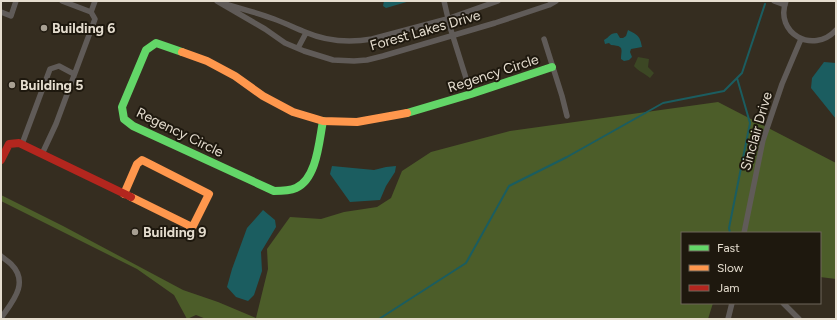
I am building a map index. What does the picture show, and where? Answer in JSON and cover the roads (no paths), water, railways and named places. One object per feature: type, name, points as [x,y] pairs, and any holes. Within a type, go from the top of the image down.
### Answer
[{"type":"street","points":[[1,12],[11,16],[16,1]]},
{"type":"street","points":[[62,1],[92,12]]},
{"type":"street","points":[[42,154],[56,124],[95,19],[92,12],[95,1]]},
{"type":"street","name":"Forest Lakes Drive","points":[[217,1],[272,18],[306,33],[347,42],[372,39],[447,19],[498,1]]},
{"type":"street","name":"Forest Lakes Drive","points":[[217,1],[265,29],[285,43],[333,60],[354,61],[367,60],[383,56],[502,20],[549,5],[556,1]]},
{"type":"street","points":[[444,1],[447,19],[471,94]]},
{"type":"street","points":[[774,1],[785,3],[785,21],[794,35],[801,39],[820,41],[828,38],[836,30]]},
{"type":"street","points":[[298,48],[306,33]]},
{"type":"street","points":[[544,39],[567,116]]},
{"type":"street","name":"Sinclair Drive","points":[[744,232],[763,140],[782,84],[801,39]]},
{"type":"street","name":"Regency Circle","points":[[323,120],[316,158],[308,177],[299,186],[288,191],[274,191],[133,126],[124,118],[122,107],[146,50],[156,43],[207,61],[235,76],[263,96],[293,112],[323,120],[357,122],[404,114],[471,94],[552,67]]},
{"type":"street","points":[[22,144],[50,69],[59,66],[74,74]]},
{"type":"street","points":[[1,160],[9,144],[19,142],[192,228],[209,194],[142,160],[137,164],[124,194]]},
{"type":"street","points":[[1,256],[12,265],[18,274],[19,283],[19,291],[1,318]]},
{"type":"street","points":[[728,319],[732,304]]},
{"type":"street","points":[[784,304],[799,319]]},
{"type":"water","points":[[384,1],[410,1],[386,8],[383,6]]},
{"type":"water","points":[[628,30],[638,36],[642,47],[631,49],[630,52],[632,57],[629,60],[624,61],[621,59],[622,50],[620,47],[609,43],[605,44],[604,40],[614,33],[617,33],[620,38],[623,38],[626,36]]},
{"type":"water","points":[[824,62],[836,63],[836,119],[811,88],[812,78]]},
{"type":"water","points":[[332,166],[374,170],[396,166],[395,172],[386,186],[380,200],[350,202],[330,174]]},
{"type":"water","points":[[263,210],[275,220],[276,227],[261,252],[262,271],[254,295],[248,301],[236,297],[227,287],[247,228]]},
{"type":"waterway","points":[[379,319],[466,263],[509,186],[567,157],[663,103],[724,91],[742,73],[765,4]]},
{"type":"waterway","points":[[730,232],[729,228],[750,123],[737,78]]},
{"type":"place","name":"Building 6","points":[[44,28]]},
{"type":"place","name":"Building 5","points":[[12,85]]},
{"type":"place","name":"Building 9","points":[[135,232]]}]
